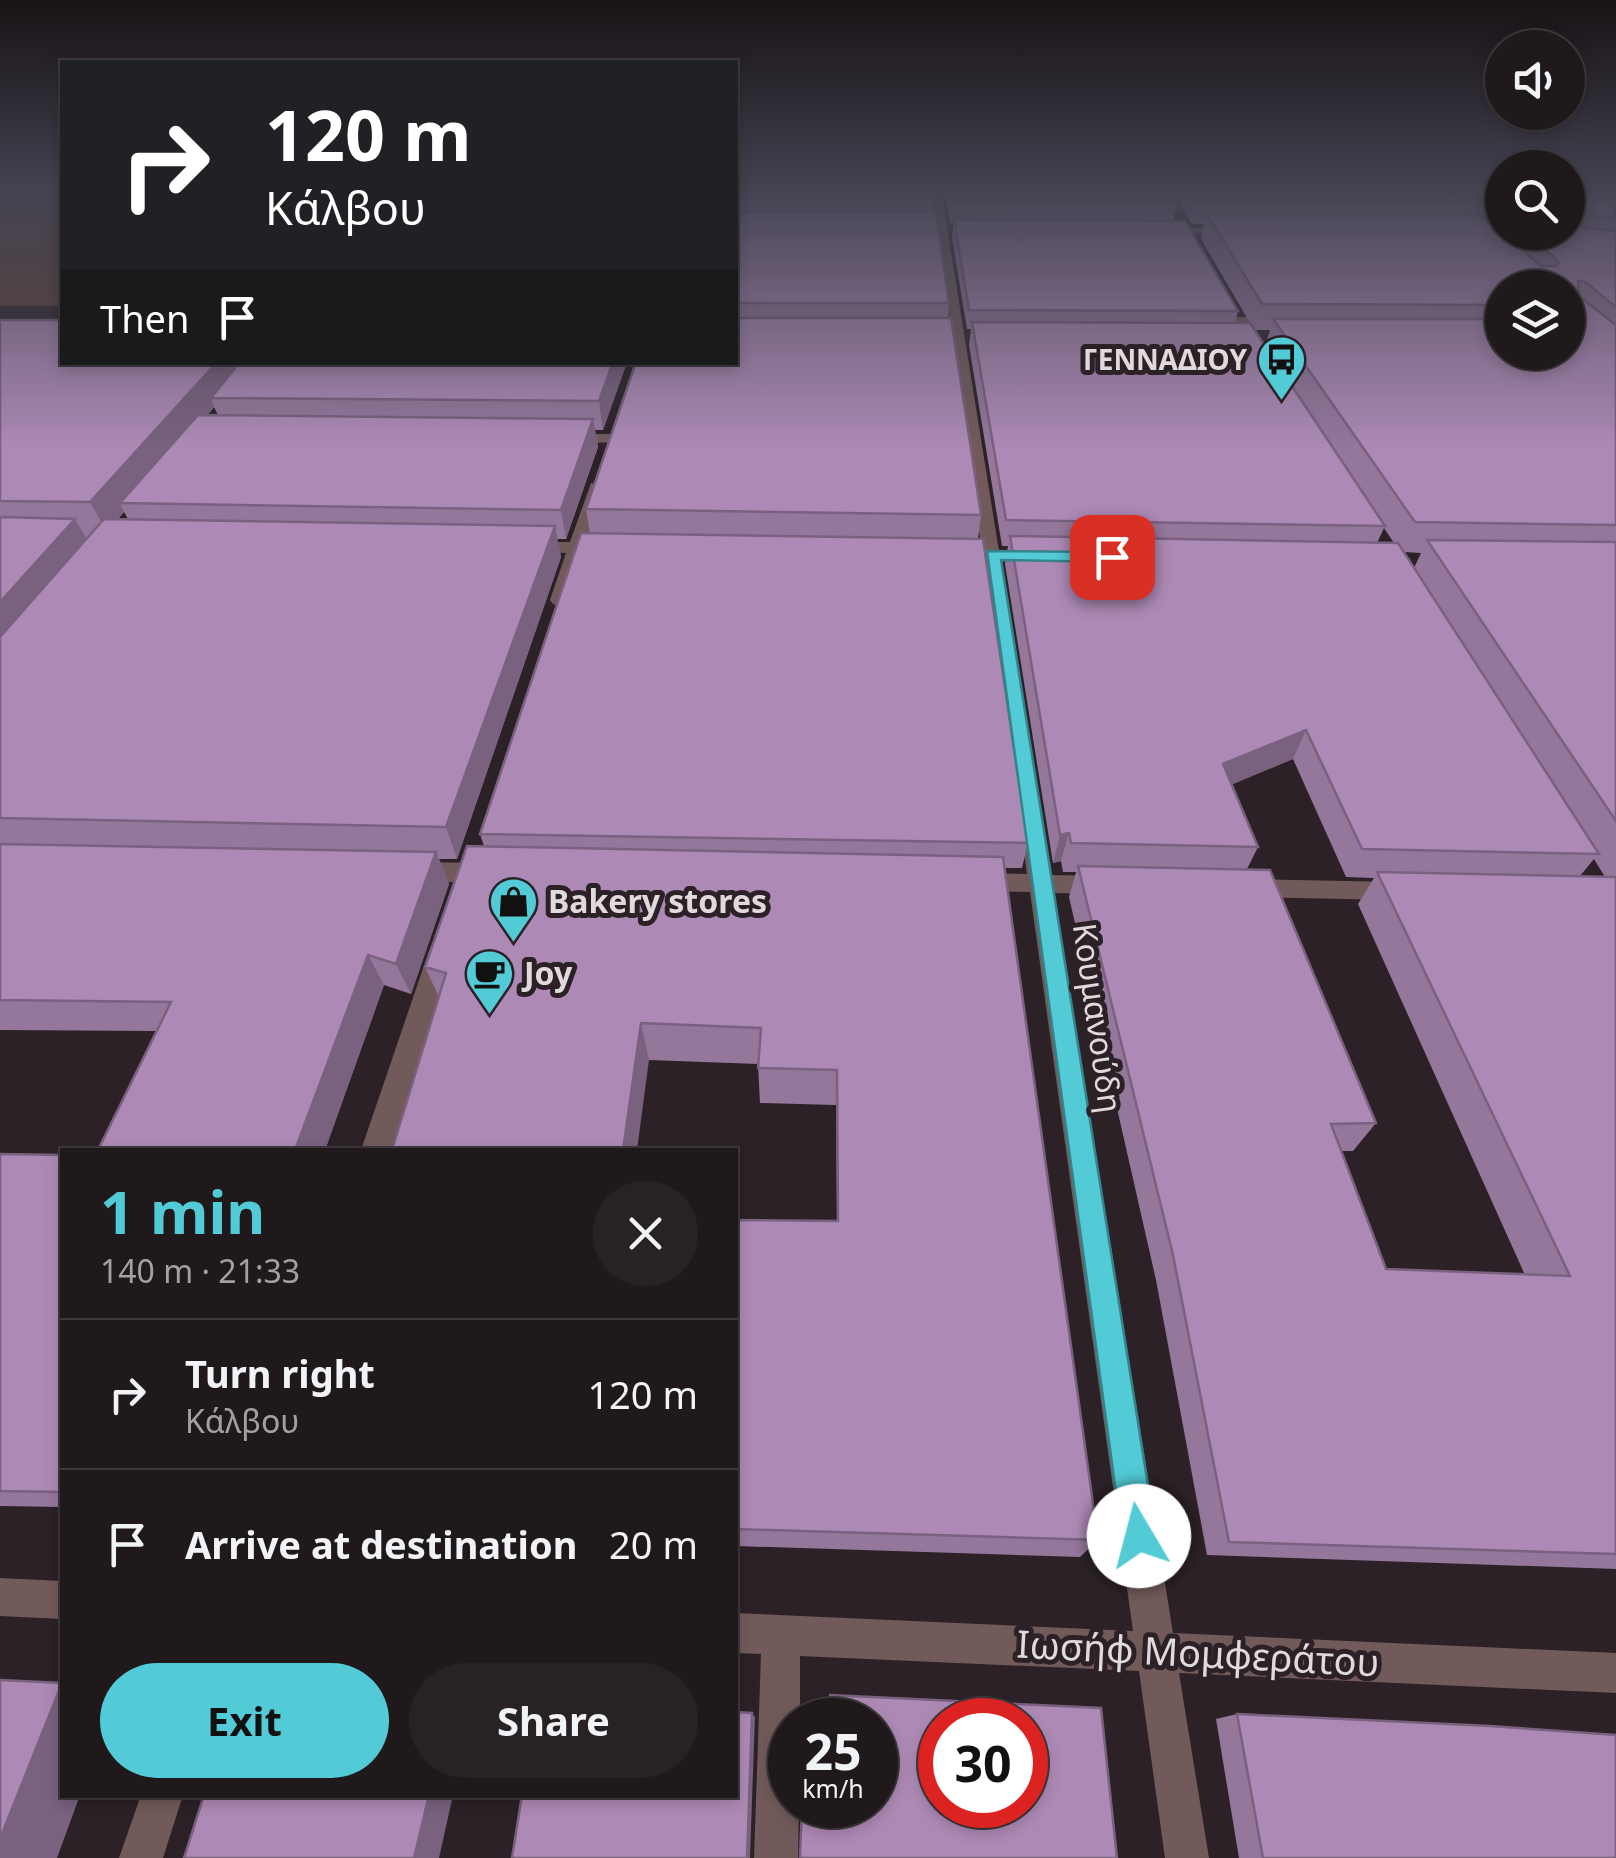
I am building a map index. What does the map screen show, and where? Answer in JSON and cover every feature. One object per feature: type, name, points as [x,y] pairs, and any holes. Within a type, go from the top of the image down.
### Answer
[{"type":"street","name":"Κουμανούδη","points":[[950,277],[1186,1858]]},
{"type":"street","points":[[1287,336],[1188,329],[1235,316],[1294,321]]},
{"type":"street","points":[[1235,316],[1248,336]]},
{"type":"street","points":[[552,620],[615,432],[554,438]]},
{"type":"street","points":[[500,546],[636,549]]},
{"type":"street","points":[[390,870],[508,873]]},
{"type":"street","points":[[943,882],[1121,885]]},
{"type":"street","points":[[1221,887],[1420,892]]},
{"type":"street","points":[[377,1148],[450,928]]},
{"type":"street","points":[[0,1598],[60,1600]]},
{"type":"street","name":"Ιωσήφ Μομφεράτου","points":[[738,1633],[1616,1673]]},
{"type":"street","points":[[776,1858],[781,1635]]},
{"type":"street","points":[[140,1858],[161,1798]]},
{"type":"shaded area","points":[[0,277],[60,277],[60,306],[0,306]]},
{"type":"building","points":[[738,277],[945,277],[949,303],[738,303]]},
{"type":"building","points":[[964,277],[1218,277],[1238,311],[969,310]]},
{"type":"building","points":[[1245,277],[1485,277],[1485,305],[1262,304]]},
{"type":"building","points":[[1585,277],[1616,277],[1616,307],[1585,282]]},
{"type":"building","points":[[1585,301],[1616,325],[1616,525],[1415,522],[1273,319],[1485,319],[1485,370],[1585,370]]},
{"type":"building","points":[[738,318],[951,318],[981,515],[586,509],[635,365],[738,365]]},
{"type":"building","points":[[0,320],[60,320],[60,365],[214,365],[90,502],[0,501]]},
{"type":"building","points":[[972,322],[1250,323],[1385,526],[1006,520]]},
{"type":"building","points":[[238,365],[612,365],[599,401],[211,398]]},
{"type":"building","points":[[198,415],[593,419],[561,510],[120,503]]},
{"type":"building","points":[[0,517],[75,519],[0,602]]},
{"type":"building","points":[[104,519],[555,526],[446,827],[0,818],[0,637]]},
{"type":"building","points":[[581,533],[983,539],[1028,843],[480,834]]},
{"type":"building","points":[[1010,536],[1398,543],[1599,854],[1362,849],[1306,730],[1223,764],[1258,847],[1071,843],[1069,833],[1060,835]]},
{"type":"building","points":[[1427,540],[1616,542],[1616,821]]},
{"type":"building","points":[[0,844],[436,852],[396,964],[368,955],[296,1148],[99,1148],[171,1002],[0,1000]]},
{"type":"building","points":[[467,846],[1003,857],[1098,1540],[738,1529],[738,1220],[838,1221],[837,1070],[758,1068],[761,1028],[641,1023],[623,1148],[393,1148],[446,973],[425,967]]},
{"type":"building","points":[[1078,866],[1270,870],[1376,1123],[1331,1124],[1386,1269],[1570,1276],[1377,872],[1616,877],[1616,1554],[1229,1542],[1173,1255]]},
{"type":"building","points":[[0,1154],[60,1155],[60,1492],[0,1491]]},
{"type":"building","points":[[0,1680],[60,1683],[60,1688],[0,1839]]},
{"type":"building","points":[[830,1695],[893,1698],[830,1698]]},
{"type":"building","points":[[898,1698],[918,1699],[918,1828],[1048,1828],[1048,1705],[1101,1708],[1117,1858],[800,1858],[801,1828],[898,1828]]},
{"type":"building","points":[[738,1712],[752,1713],[747,1858],[512,1858],[522,1798],[738,1798]]},
{"type":"building","points":[[1237,1714],[1616,1735],[1616,1858],[1263,1858]]},
{"type":"building","points":[[203,1798],[428,1798],[414,1858],[184,1858]]},
{"type":"place","name":"ΓΕΝΝΑΔΙΟΥ","points":[[1282,402]]},
{"type":"place","name":"Bakery stores","points":[[513,944]]},
{"type":"place","name":"Joy","points":[[489,1016]]},
{"type":"route","points":[[1112,557],[992,555],[1139,1536]]}]
